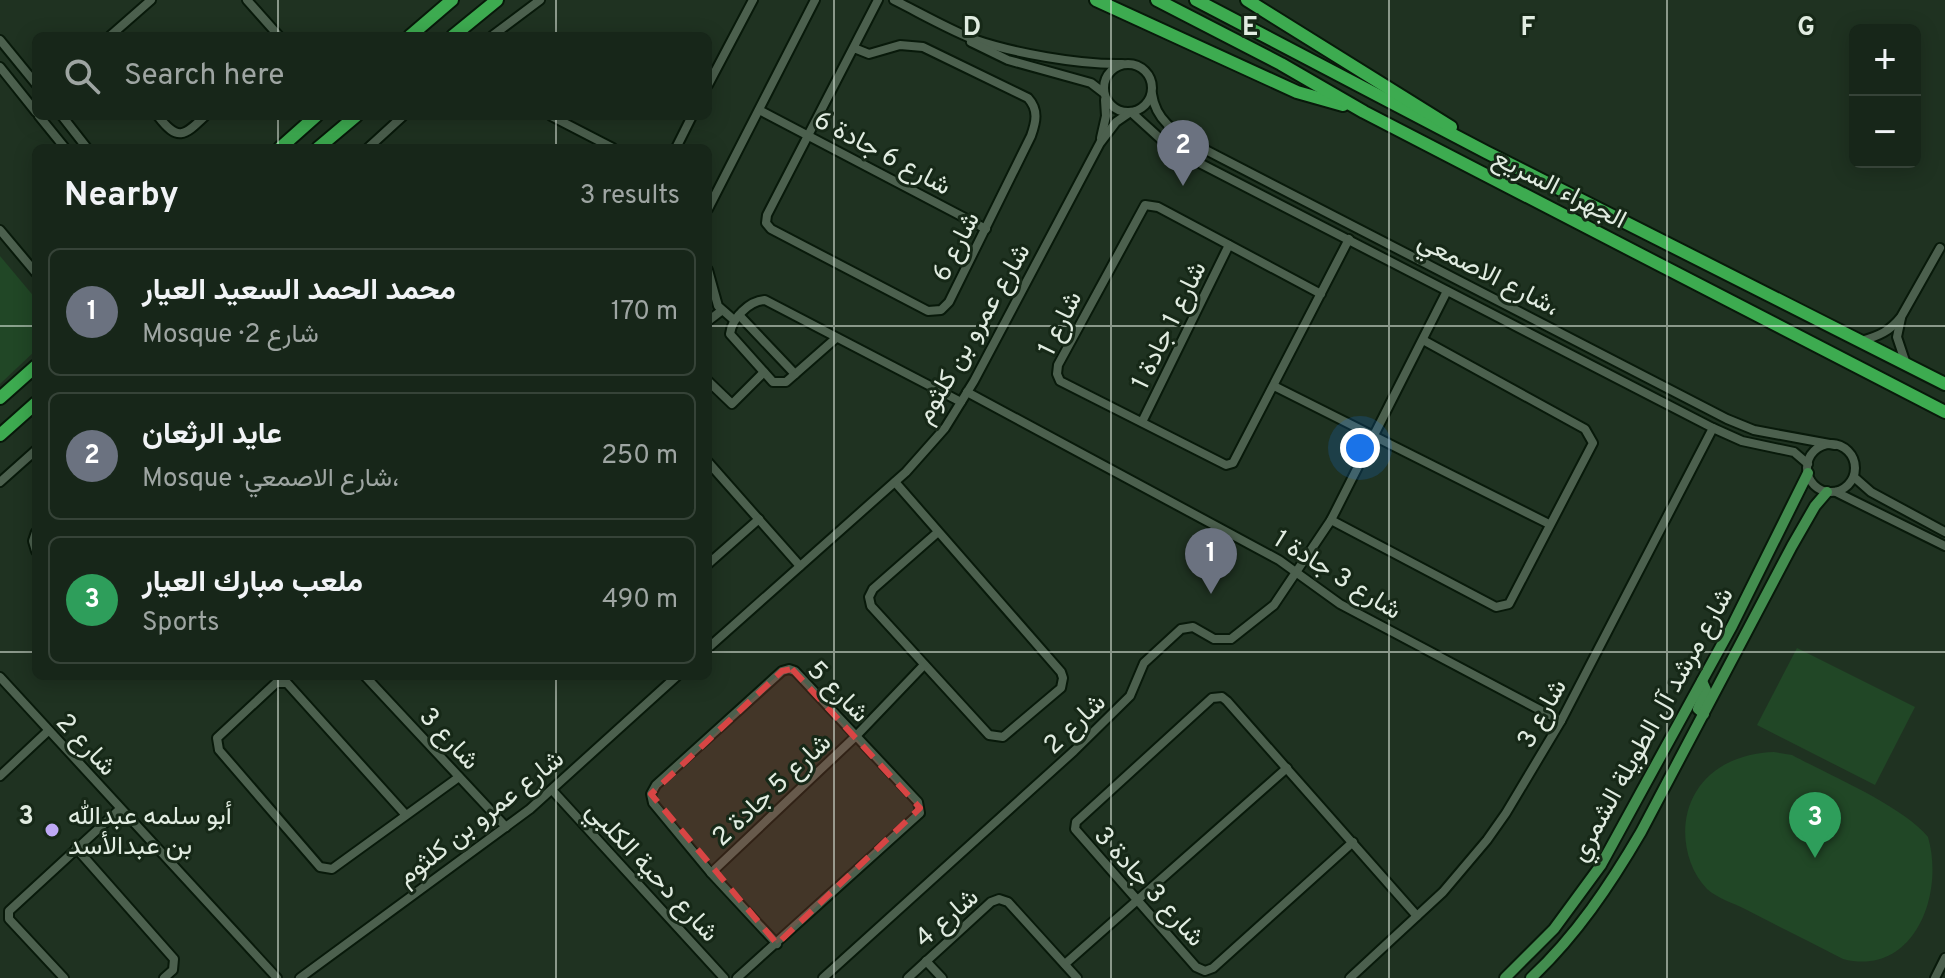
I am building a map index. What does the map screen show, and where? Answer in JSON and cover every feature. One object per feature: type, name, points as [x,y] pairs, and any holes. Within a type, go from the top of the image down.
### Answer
[{"type":"highway","points":[[415,32],[452,0]]},
{"type":"highway","points":[[1096,0],[1297,92],[1364,112]]},
{"type":"highway","name":"الجهراء السريع","points":[[1157,0],[1281,64],[1364,112],[1945,412]]},
{"type":"highway","name":"الجهراء السريع","points":[[1196,0],[1486,152],[1945,384]]},
{"type":"highway","points":[[1247,0],[1403,95],[1486,152]]},
{"type":"highway","points":[[458,32],[497,1]]},
{"type":"highway","points":[[284,144],[312,120]]},
{"type":"highway","points":[[323,144],[351,120]]},
{"type":"highway","points":[[0,398],[32,370]]},
{"type":"highway","points":[[0,435],[32,407]]},
{"type":"main road","name":"شارع مرشد آل الطويلة الشمري","points":[[1505,978],[1554,929],[1579,898],[1608,853],[1702,681],[1808,468]]},
{"type":"main road","name":"شارع مرشد آل الطويلة الشمري","points":[[1531,978],[1571,935],[1616,874],[1792,546],[1815,506],[1831,492]]},
{"type":"main road","points":[[1775,537],[1781,532],[1788,533],[1792,537],[1792,546]]},
{"type":"main road","points":[[1702,681],[1706,690],[1698,709],[1704,714]]},
{"type":"main road","points":[[1677,727],[1683,724],[1687,729],[1678,751],[1679,760]]},
{"type":"street","points":[[135,0],[142,8]]},
{"type":"street","points":[[115,32],[151,0]]},
{"type":"street","points":[[247,0],[275,32]]},
{"type":"street","points":[[497,32],[540,0]]},
{"type":"street","points":[[712,77],[753,0]]},
{"type":"street","points":[[712,202],[761,111],[815,0]]},
{"type":"street","name":"شارع 6","points":[[854,48],[869,54],[900,45],[923,47],[1028,98],[1035,105],[1037,115],[1031,136],[944,309],[932,311],[771,229],[766,223],[767,215],[807,134],[878,0]]},
{"type":"street","points":[[894,0],[1008,60],[1088,82],[1104,94],[1113,108],[1130,112],[1148,102],[1152,94],[1150,78],[1145,71],[1130,64],[1100,64],[1037,54],[995,45],[954,31]]},
{"type":"street","points":[[0,40],[32,79]]},
{"type":"street","points":[[1104,94],[1105,78],[1122,64]]},
{"type":"street","points":[[0,67],[32,107]]},
{"type":"street","name":"شارع عمرو بن كلثوم","points":[[1100,143],[1106,116],[1104,94]]},
{"type":"street","name":"شارع الاصمعي،","points":[[1152,94],[1163,122],[1200,147],[1727,419],[1754,430],[1835,445]]},
{"type":"street","name":"شارع 6 جادة 6","points":[[761,111],[986,229]]},
{"type":"street","name":"شارع عمرو بن كلثوم","points":[[712,644],[895,482],[945,428],[1100,143],[1116,122],[1130,112]]},
{"type":"street","name":"شارع الاصمعي،","points":[[1130,112],[1180,153],[1713,428],[1742,441],[1794,452],[1808,468]]},
{"type":"street","points":[[43,120],[62,144]]},
{"type":"street","points":[[65,120],[84,144]]},
{"type":"street","points":[[161,120],[170,131],[178,134],[190,131],[201,120]]},
{"type":"street","points":[[372,144],[399,120]]},
{"type":"street","points":[[559,120],[605,144]]},
{"type":"street","points":[[678,144],[690,120]]},
{"type":"street","name":"شارع 1","points":[[1321,294],[1158,207],[1145,205],[1058,365],[1057,374],[1060,381],[1226,465],[1230,464],[1235,460],[1274,386],[1321,294],[1349,239]]},
{"type":"street","points":[[0,230],[32,268]]},
{"type":"street","name":"شارع 1 جادة 1","points":[[1142,422],[1229,245]]},
{"type":"street","points":[[1861,341],[1889,331],[1901,317],[1940,248]]},
{"type":"street","points":[[712,283],[721,311],[737,318],[795,374]]},
{"type":"street","name":"شارع 2","points":[[823,978],[1074,751],[1130,696],[1144,663],[1181,629],[1193,627],[1214,639],[1231,639],[1274,605],[1331,520],[1447,291]]},
{"type":"street","points":[[835,339],[780,384],[773,382],[730,334],[737,318],[754,302],[765,300],[961,402]]},
{"type":"street","points":[[712,318],[721,311]]},
{"type":"street","points":[[1901,317],[1897,337],[1906,364]]},
{"type":"street","points":[[1331,520],[1502,608],[1509,604],[1593,443],[1585,429],[1423,340]]},
{"type":"street","points":[[712,385],[732,404],[764,372]]},
{"type":"street","points":[[1274,386],[1549,524]]},
{"type":"street","name":"شارع 3 جادة 1","points":[[967,392],[1298,570],[1309,582],[1340,604],[1561,721]]},
{"type":"street","name":"شارع 3","points":[[1350,978],[1443,892],[1487,840],[1561,721],[1713,428]]},
{"type":"street","points":[[1831,492],[1843,489],[1854,477],[1852,457],[1848,451],[1835,445],[1815,451],[1808,468],[1814,485],[1945,546]]},
{"type":"street","points":[[0,482],[32,454]]},
{"type":"street","points":[[712,466],[800,566]]},
{"type":"street","points":[[1854,477],[1871,492],[1945,532]]},
{"type":"street","points":[[895,482],[1061,672],[1061,688],[1006,736],[989,735],[871,606],[869,597],[873,589],[938,532]]},
{"type":"street","points":[[712,560],[759,519]]},
{"type":"street","name":"شارع 5 جادة 2","points":[[711,873],[856,736],[924,665]]},
{"type":"street","name":"شارع 5","points":[[737,978],[777,944],[920,813],[918,802],[795,671],[785,670],[656,785],[651,794],[653,803],[711,873],[777,944]]},
{"type":"street","name":"شارع 2","points":[[0,677],[277,978]]},
{"type":"street","name":"شارع 3","points":[[369,680],[506,827]]},
{"type":"street","name":"شارع عمرو بن كلثوم","points":[[300,978],[553,791],[673,680]]},
{"type":"street","points":[[405,814],[287,683],[276,683],[217,738],[219,750],[323,869],[332,869],[459,777]]},
{"type":"street","name":"شارع 3 جادة 3","points":[[1353,842],[1209,970],[1196,967],[1076,833],[1075,826],[1212,698],[1222,697],[1353,842],[1417,916]]},
{"type":"street","points":[[2,769],[48,731]]},
{"type":"street","points":[[1065,964],[1287,768]]},
{"type":"street","name":"شارع دحية الكلبي","points":[[553,791],[724,978]]},
{"type":"street","points":[[64,978],[9,919],[8,914],[10,908],[120,809]]},
{"type":"street","points":[[76,848],[174,959],[173,970],[164,978]]},
{"type":"street","name":"شارع 4","points":[[908,978],[991,902],[999,899],[1008,902],[1077,978]]},
{"type":"street","points":[[1935,978],[1945,958]]},
{"type":"street","points":[[926,961],[942,978]]},
{"type":"highlighted area","points":[[792,669],[920,808],[777,944],[651,794],[782,671]]},
{"type":"green space","points":[[0,256],[32,294],[32,354],[0,384]]},
{"type":"green space","points":[[1797,648],[1915,707],[1875,785],[1757,725]]},
{"type":"green space","points":[[1774,752],[1792,755],[1864,792],[1901,814],[1928,837],[1932,883],[1927,906],[1918,927],[1905,944],[1888,956],[1867,961],[1843,959],[1715,895],[1699,879],[1688,855],[1685,829],[1690,803],[1696,792],[1711,774],[1729,762]]},
{"type":"place","name":"عايد الرثعان","points":[[1183,186]]},
{"type":"place","name":"محمد الحمد السعيد العيار","points":[[1211,594]]},
{"type":"place","name":"أبو سلمه عبدالله بن عبدالأسد","points":[[52,830]]},
{"type":"place","name":"ملعب مبارك العيار","points":[[1815,858]]}]
